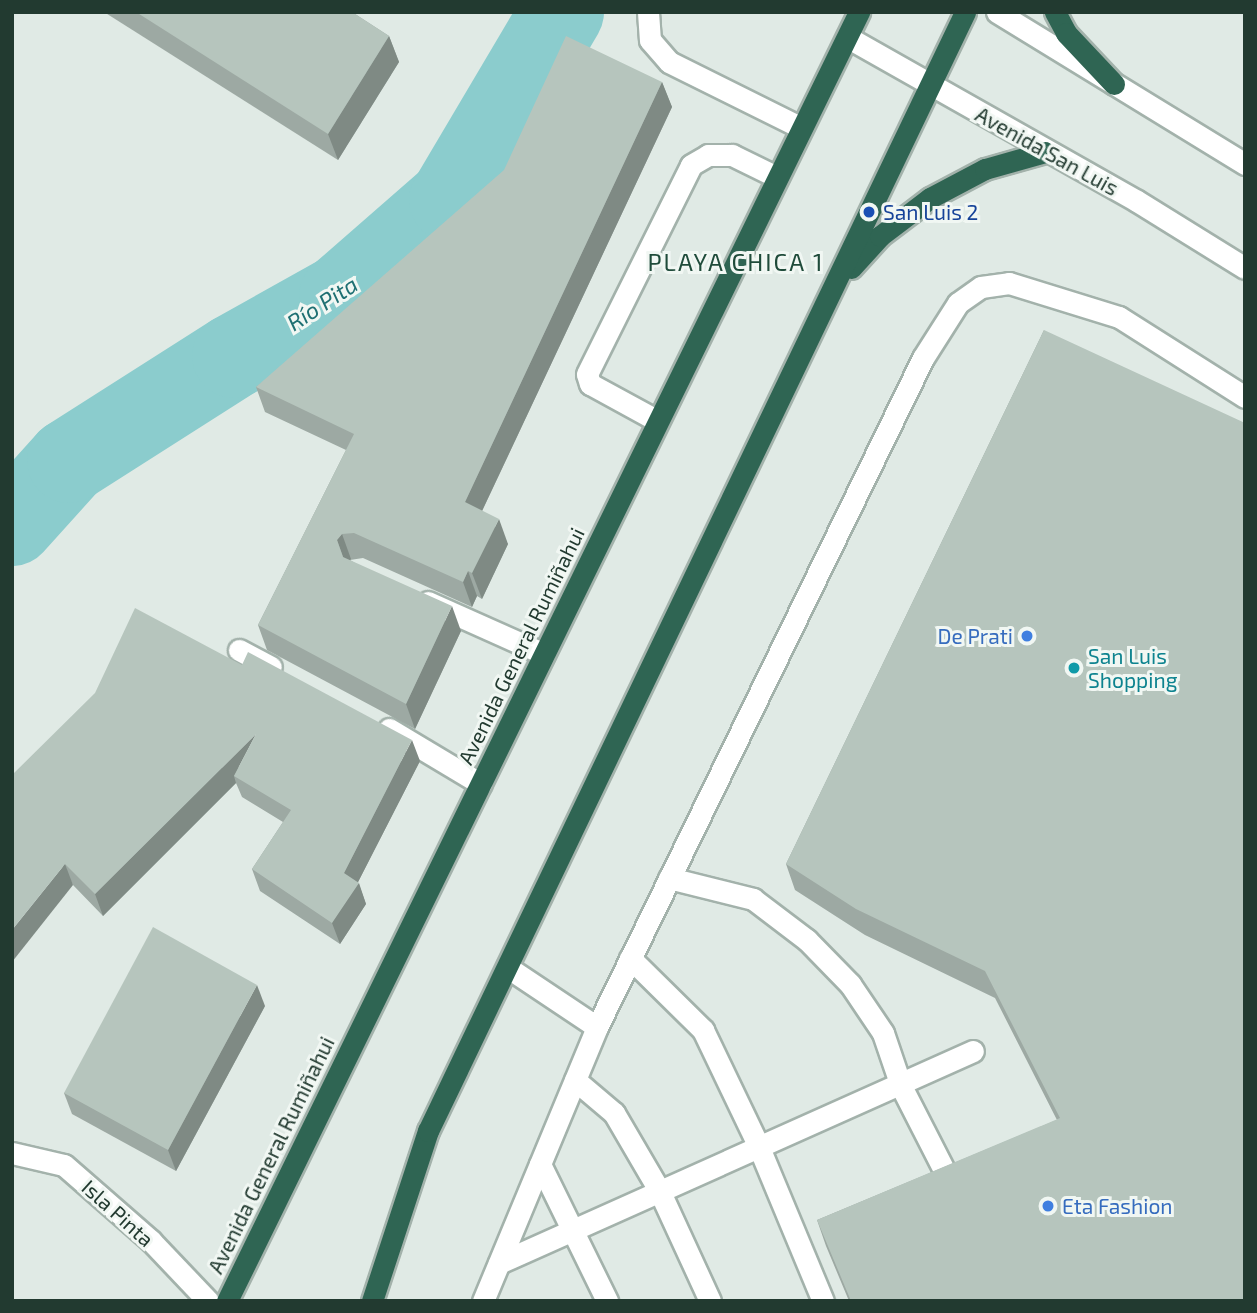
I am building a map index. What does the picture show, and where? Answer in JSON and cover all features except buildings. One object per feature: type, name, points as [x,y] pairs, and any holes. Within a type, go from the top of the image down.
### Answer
[{"type":"highway","name":"Avenida General Rumiñahui","points":[[227,1301],[859,12]]},
{"type":"highway","points":[[372,1301],[428,1131],[838,283],[965,12]]},
{"type":"highway","points":[[1055,12],[1066,33],[1114,84]]},
{"type":"highway","points":[[838,283],[880,236],[930,198],[985,169],[1045,152]]},
{"type":"main road","points":[[648,12],[650,40],[669,62],[802,128]]},
{"type":"main road","points":[[997,12],[1245,163]]},
{"type":"main road","name":"Avenida San Luis","points":[[847,37],[1045,152],[1137,201],[1245,268]]},
{"type":"main road","points":[[659,421],[590,384],[587,374],[691,165],[708,155],[732,155],[777,177]]},
{"type":"main road","points":[[483,1301],[597,1027],[923,358],[958,303],[981,287],[1009,283],[1119,317],[1245,397]]},
{"type":"main road","points":[[407,592],[544,654]]},
{"type":"main road","points":[[239,650],[286,675]]},
{"type":"main road","points":[[367,718],[481,784]]},
{"type":"main road","points":[[669,878],[753,899],[807,940],[850,984],[883,1032],[901,1086],[949,1180]]},
{"type":"main road","points":[[630,958],[703,1030],[758,1145],[823,1301]]},
{"type":"main road","points":[[507,967],[597,1027]]},
{"type":"main road","points":[[499,1263],[758,1145],[901,1086],[973,1051]]},
{"type":"main road","points":[[575,1080],[614,1112],[659,1190],[710,1301]]},
{"type":"main road","name":"Isla Pinta","points":[[12,1153],[64,1165],[142,1233],[208,1301]]},
{"type":"main road","points":[[540,1164],[575,1228],[607,1301]]},
{"type":"waterway","name":"Río Pita","points":[[12,524],[69,461],[234,356],[341,296],[451,200],[562,12]]},
{"type":"place","name":"San Luis 2","points":[[869,212]]},
{"type":"place","name":"De Prati","points":[[1027,636]]},
{"type":"place","name":"San Luis Shopping","points":[[1074,668]]},
{"type":"place","name":"Eta Fashion","points":[[1048,1206]]},
{"type":"district","name":"PLAYA CHICA 1","points":[[736,262]]}]
